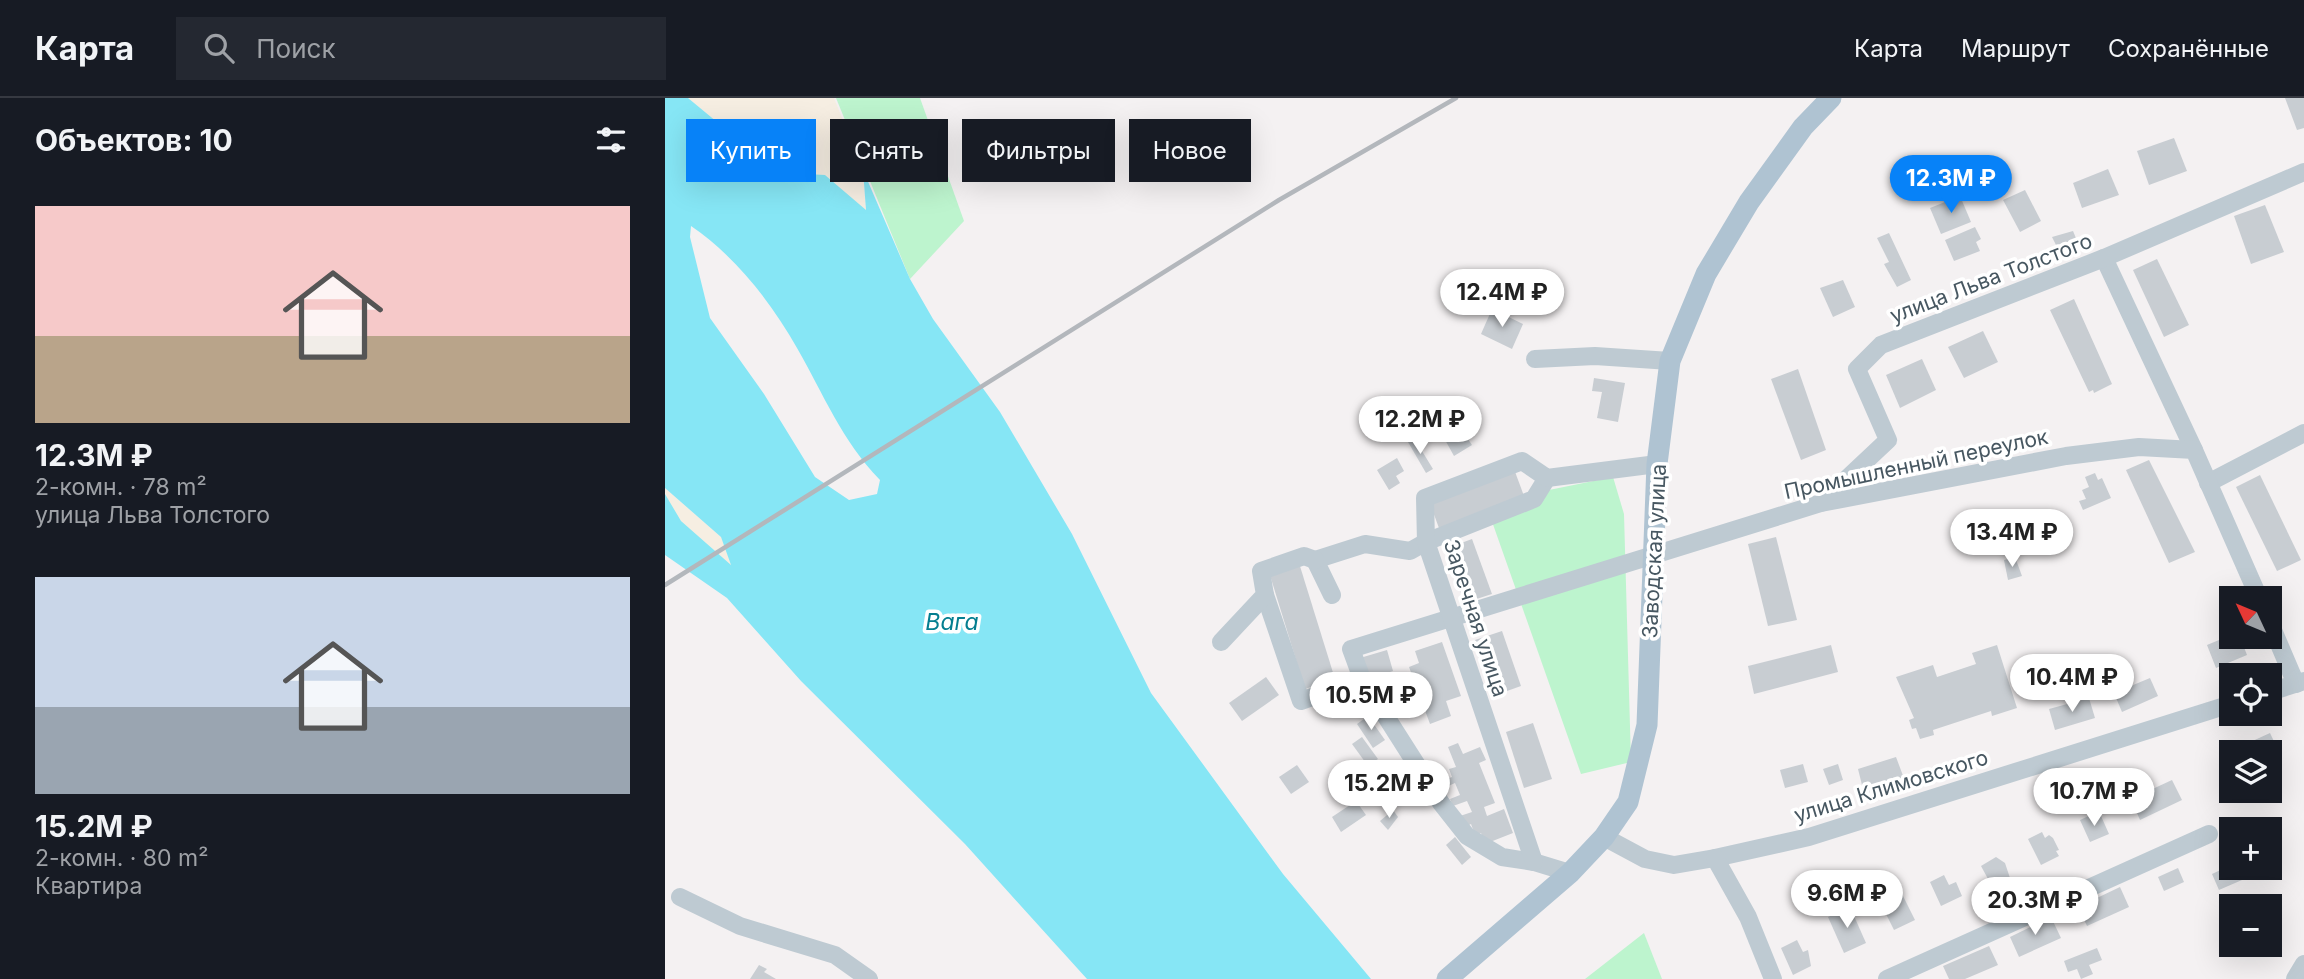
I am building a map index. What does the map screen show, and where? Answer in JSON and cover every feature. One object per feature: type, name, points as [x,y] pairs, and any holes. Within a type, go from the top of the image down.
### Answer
[{"type":"main road","name":"Заводская улица","points":[[1449,977],[1570,873],[1604,837],[1628,802],[1647,725],[1657,464],[1669,361],[1706,274],[1749,202],[1803,127],[1831,98]]},
{"type":"street","name":"улица Льва Толстого","points":[[1821,503],[1888,440],[1857,369],[1881,345],[2104,258],[2304,172]]},
{"type":"street","points":[[2104,258],[2194,450],[2254,586]]},
{"type":"street","points":[[1535,359],[1595,356],[1669,361]]},
{"type":"street","points":[[2208,483],[2304,433]]},
{"type":"street","name":"Промышленный переулок","points":[[1362,679],[1351,649],[1452,615],[1821,503],[2066,456],[2139,447],[2194,450]]},
{"type":"street","name":"Заречная улица","points":[[1534,862],[1426,542],[1425,499],[1522,461],[1547,478]]},
{"type":"street","points":[[1570,873],[1534,862],[1502,857],[1467,836],[1441,803],[1362,679],[1301,701],[1265,595],[1261,571],[1304,556],[1315,560],[1365,544],[1410,551],[1426,542],[1534,499],[1547,478],[1657,464]]},
{"type":"street","points":[[1315,560],[1332,595]]},
{"type":"street","points":[[1221,642],[1265,595]]},
{"type":"street","points":[[2282,647],[2300,682],[2282,688]]},
{"type":"street","name":"улица Климовского","points":[[1604,837],[1645,859],[1674,865],[1715,858],[1809,837],[2219,708]]},
{"type":"street","points":[[1887,979],[2209,834]]},
{"type":"street","points":[[1715,858],[1748,917],[1773,979]]},
{"type":"street","points":[[680,897],[740,926],[835,955],[869,979]]},
{"type":"street","points":[[2295,979],[2304,964]]},
{"type":"green space","points":[[836,98],[920,98],[928,119],[845,119]]},
{"type":"green space","points":[[948,176],[964,221],[910,279],[870,182],[948,182]]},
{"type":"green space","points":[[1613,477],[1624,514],[1631,762],[1581,774],[1489,513],[1549,490]]},
{"type":"green space","points":[[1644,933],[1662,979],[1585,979]]},
{"type":"sand","points":[[688,98],[834,98],[842,119],[830,119],[830,179],[825,175],[816,174],[816,119],[713,119]]},
{"type":"sand","points":[[833,182],[864,182],[866,211]]},
{"type":"sand","points":[[665,488],[721,537],[732,567],[681,521],[667,499]]},
{"type":"water","name":"Вага","points":[[665,98],[688,98],[713,119],[686,119],[686,182],[816,182],[816,174],[825,175],[866,210],[864,182],[868,182],[910,279],[933,319],[1000,412],[1072,534],[1151,693],[1283,874],[1371,979],[1087,979],[965,844],[801,681],[727,598],[665,555],[665,494],[681,521],[731,565],[721,537],[665,488]],"holes":[[[691,226],[722,251],[751,281],[776,314],[844,433],[880,480],[877,494],[849,500],[815,477],[764,394],[710,318],[690,237]]]},
{"type":"building","points":[[2285,98],[2304,98],[2304,128],[2297,130]]},
{"type":"building","points":[[2174,138],[2187,171],[2149,185],[2137,151]]},
{"type":"building","points":[[2108,169],[2119,195],[2082,208],[2073,183]]},
{"type":"building","points":[[2025,190],[2041,221],[2020,232],[2003,200]]},
{"type":"building","points":[[1960,196],[1971,222],[1941,234],[1930,208]]},
{"type":"building","points":[[2265,205],[2284,252],[2251,264],[2234,216]]},
{"type":"building","points":[[1975,227],[1981,239],[1976,242],[1980,251],[1954,261],[1945,240]]},
{"type":"building","points":[[2073,231],[2078,243],[2059,251],[2052,237]]},
{"type":"building","points":[[1889,233],[1911,280],[1897,287],[1884,264],[1889,262],[1877,238]]},
{"type":"building","points":[[2157,259],[2189,325],[2164,337],[2133,270]]},
{"type":"building","points":[[1843,280],[1855,307],[1833,317],[1820,288]]},
{"type":"building","points":[[2074,299],[2112,384],[2094,393],[2093,390],[2089,392],[2050,310]]},
{"type":"building","points":[[1492,309],[1523,324],[1512,349],[1481,334]]},
{"type":"building","points":[[1983,331],[1998,362],[1964,378],[1948,347]]},
{"type":"building","points":[[1922,359],[1936,390],[1900,408],[1886,375]]},
{"type":"building","points":[[1798,369],[1826,450],[1801,460],[1771,379]]},
{"type":"building","points":[[1594,378],[1625,383],[1618,422],[1597,418],[1602,392],[1592,391]]},
{"type":"building","points":[[1455,420],[1472,445],[1454,456],[1439,429]]},
{"type":"building","points":[[1414,438],[1433,469],[1426,473],[1408,442]]},
{"type":"building","points":[[1397,458],[1404,471],[1396,476],[1400,483],[1389,490],[1377,470]]},
{"type":"building","points":[[2149,460],[2195,552],[2169,563],[2126,470]]},
{"type":"building","points":[[1514,469],[1524,496],[1439,528],[1429,501]]},
{"type":"building","points":[[2095,473],[2098,480],[2102,478],[2111,498],[2083,510],[2079,501],[2086,499],[2082,490],[2089,487],[2085,477]]},
{"type":"building","points":[[2260,475],[2301,560],[2277,571],[2236,487]]},
{"type":"building","points":[[1776,537],[1797,620],[1768,626],[1748,544]]},
{"type":"building","points":[[1472,539],[1492,594],[1464,603],[1445,549]]},
{"type":"building","points":[[2015,557],[2022,576],[2008,580],[2004,560]]},
{"type":"building","points":[[1299,563],[1335,679],[1305,689],[1269,572]]},
{"type":"building","points":[[1502,631],[1521,686],[1493,696],[1475,640]]},
{"type":"building","points":[[2219,640],[2219,649],[2245,649],[2247,655],[2228,663],[2219,663],[2216,668],[2207,645]]},
{"type":"building","points":[[1442,642],[1461,696],[1446,701],[1451,716],[1430,724],[1409,667],[1419,663],[1415,651]]},
{"type":"building","points":[[1831,645],[1838,672],[1754,694],[1748,666]]},
{"type":"building","points":[[1997,645],[2017,708],[1992,716],[1991,711],[1933,730],[1934,735],[1920,739],[1916,728],[1912,729],[1909,720],[1914,718],[1896,677],[1933,665],[1937,677],[1976,664],[1972,653]]},
{"type":"building","points":[[1387,650],[1393,671],[1374,677],[1371,672],[1365,674],[1360,658]]},
{"type":"building","points":[[1266,677],[1279,695],[1242,721],[1229,703]]},
{"type":"building","points":[[2150,678],[2158,696],[2122,712],[2114,693]]},
{"type":"building","points":[[2089,698],[2095,718],[2055,730],[2049,709]]},
{"type":"building","points":[[1368,716],[1385,740],[1373,748],[1357,724]]},
{"type":"building","points":[[1533,723],[1552,779],[1524,788],[1506,732]]},
{"type":"building","points":[[2270,733],[2273,740],[2255,740]]},
{"type":"building","points":[[1362,737],[1378,759],[1368,766],[1352,744]]},
{"type":"building","points":[[1458,743],[1463,754],[1480,747],[1486,760],[1479,763],[1495,803],[1484,807],[1487,816],[1504,809],[1513,833],[1485,844],[1481,833],[1475,835],[1471,824],[1465,827],[1460,816],[1472,812],[1467,801],[1453,806],[1450,799],[1460,795],[1455,783],[1446,787],[1443,780],[1452,777],[1449,769],[1456,767],[1448,747]]},
{"type":"building","points":[[1896,757],[1905,781],[1864,793],[1858,769]]},
{"type":"building","points":[[1803,764],[1808,782],[1785,788],[1780,770]]},
{"type":"building","points":[[1838,764],[1843,780],[1829,785],[1823,769]]},
{"type":"building","points":[[1297,765],[1309,782],[1291,794],[1279,777]]},
{"type":"building","points":[[2172,780],[2182,800],[2140,820],[2131,799]]},
{"type":"building","points":[[1356,801],[1366,815],[1341,832],[1332,817]]},
{"type":"building","points":[[1393,810],[1398,817],[1388,830],[1380,821]]},
{"type":"building","points":[[2093,814],[2095,818],[2101,816],[2109,834],[2090,842],[2080,820]]},
{"type":"building","points":[[2042,832],[2045,838],[2049,835],[2053,838],[2059,856],[2041,865],[2028,839]]},
{"type":"building","points":[[1455,837],[1471,857],[1462,865],[1446,845]]},
{"type":"building","points":[[1996,857],[2005,863],[2011,881],[1994,890],[1981,866]]},
{"type":"building","points":[[2178,868],[2184,882],[2164,891],[2158,877]]},
{"type":"building","points":[[2219,871],[2219,880],[2242,880],[2219,890],[2212,874]]},
{"type":"building","points":[[1944,875],[1949,885],[1956,882],[1962,896],[1941,906],[1930,882]]},
{"type":"building","points":[[2120,887],[2129,907],[2087,926],[2078,907]]},
{"type":"building","points":[[1901,892],[1915,920],[1894,930],[1880,902]]},
{"type":"building","points":[[1850,907],[1866,943],[1844,953],[1828,917]]},
{"type":"building","points":[[2051,917],[2061,938],[2019,957],[2010,937]]},
{"type":"building","points":[[1797,940],[1803,952],[1808,950],[1811,966],[1793,975],[1781,948]]},
{"type":"building","points":[[1989,946],[1998,965],[1965,979],[1949,979],[1943,966]]},
{"type":"building","points":[[2097,948],[2102,960],[2089,965],[2093,974],[2081,979],[2077,969],[2068,972],[2064,961]]},
{"type":"building","points":[[759,965],[767,969],[764,972],[776,979],[750,979]]},
{"type":"railway","points":[[665,585],[1279,200],[1456,98]]}]
